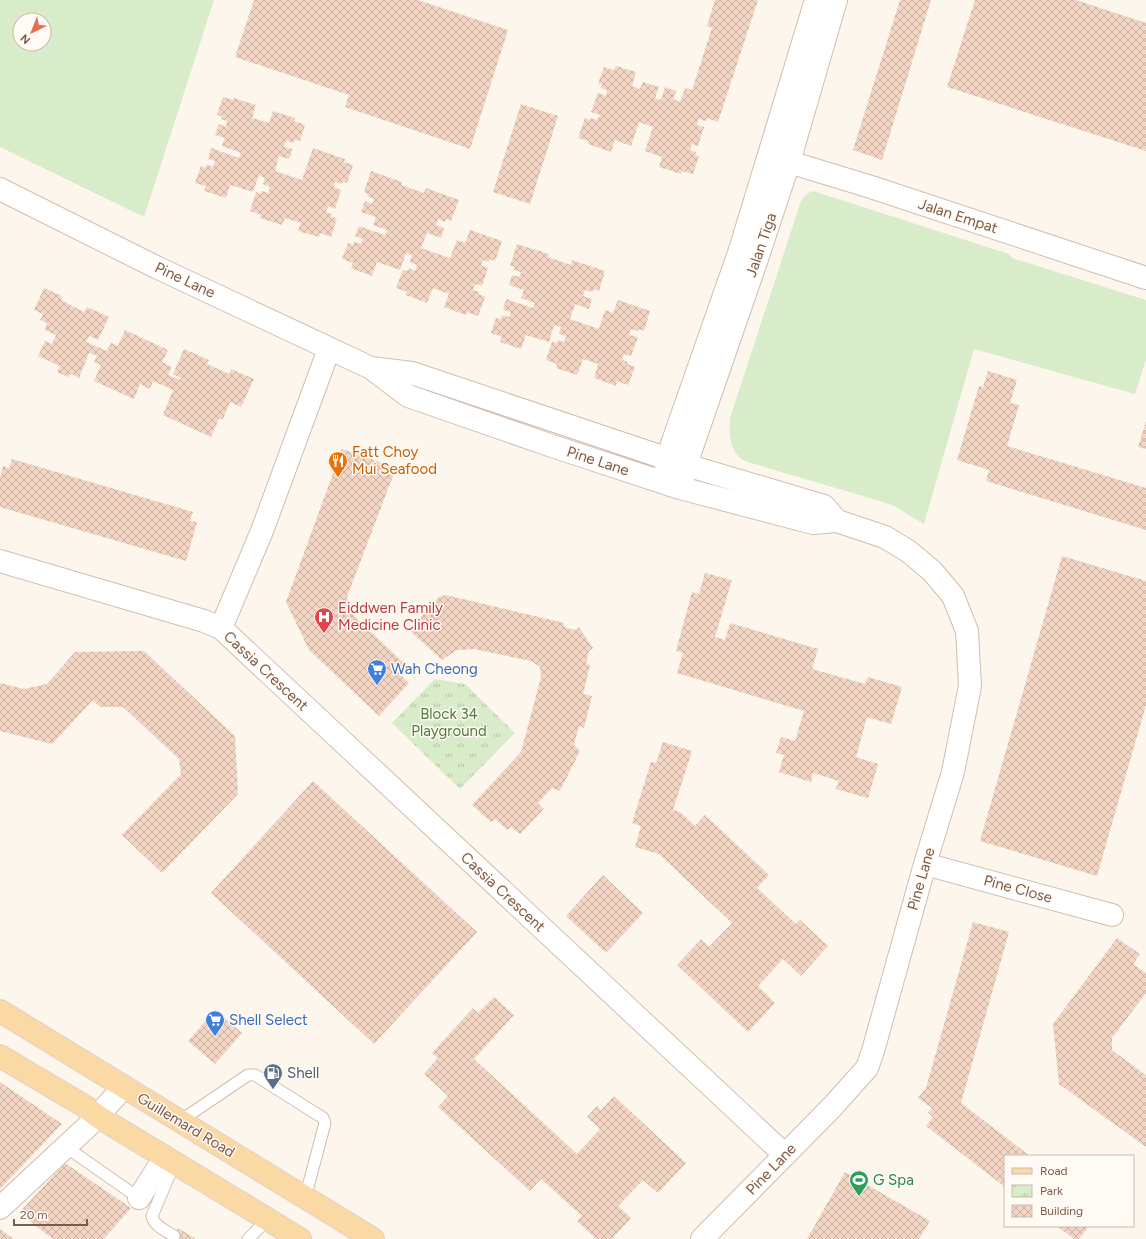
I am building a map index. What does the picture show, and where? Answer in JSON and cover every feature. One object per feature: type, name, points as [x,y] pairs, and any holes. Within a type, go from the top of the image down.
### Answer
[{"type":"main road","name":"Guillemard Road","points":[[0,1012],[373,1239]]},
{"type":"main road","points":[[0,1056],[86,1107],[97,1116],[300,1239]]},
{"type":"street","name":"Jalan Tiga","points":[[779,159],[816,0]]},
{"type":"street","name":"Jalan Tiga","points":[[672,485],[678,462],[672,444],[749,253],[779,159],[836,0]]},
{"type":"street","name":"Jalan Empat","points":[[779,159],[1146,278]]},
{"type":"street","name":"Pine Lane","points":[[0,189],[156,267],[371,368],[408,396],[552,446],[672,485],[813,523],[836,521],[885,537],[908,551],[932,571],[953,596],[967,631],[970,686],[953,772],[925,864],[873,1052],[867,1068],[833,1106],[702,1239]]},
{"type":"street","name":"Cassia Crescent","points":[[221,628],[262,531],[329,348]]},
{"type":"street","name":"Pine Lane","points":[[371,368],[412,372],[678,462],[824,506],[836,521]]},
{"type":"street","name":"Cassia Crescent","points":[[0,561],[103,590],[204,621],[221,628],[785,1155]]},
{"type":"street","name":"Pine Close","points":[[925,864],[1112,915]]},
{"type":"street","points":[[0,1208],[66,1147],[124,1087]]},
{"type":"street","points":[[140,1198],[171,1161]]},
{"type":"lane","points":[[180,1121],[248,1075],[255,1075],[325,1120],[314,1168],[305,1198]]},
{"type":"lane","points":[[66,1147],[140,1198]]},
{"type":"lane","points":[[171,1161],[169,1176],[152,1216],[153,1221],[157,1225],[174,1236]]},
{"type":"lane","points":[[248,1239],[268,1219]]},
{"type":"green space","points":[[0,0],[214,0],[144,217],[0,147]]},
{"type":"green space","points":[[813,191],[1009,254],[1012,258],[1146,300],[1146,360],[1135,394],[974,349],[924,524],[894,506],[880,501],[751,463],[742,459],[736,453],[731,443],[730,418],[801,201],[806,194]]},
{"type":"green space","name":"Block 34 Playground","points":[[435,679],[465,684],[515,733],[460,789],[392,723]]},
{"type":"building","points":[[254,0],[418,0],[508,30],[470,149],[345,107],[349,95],[235,57]]},
{"type":"building","points":[[715,0],[758,0],[718,122],[707,118],[706,121],[698,119],[697,125],[704,127],[698,146],[692,144],[690,150],[696,152],[695,155],[699,156],[693,174],[682,171],[681,174],[659,167],[662,157],[645,151],[653,127],[639,122],[631,146],[615,140],[611,152],[588,144],[589,141],[578,138],[585,118],[597,120],[600,115],[591,112],[598,93],[606,96],[607,90],[601,88],[602,84],[598,84],[604,67],[614,70],[616,66],[636,72],[632,86],[640,89],[643,82],[659,87],[655,98],[661,100],[665,87],[676,91],[673,99],[680,102],[685,88],[692,90],[712,28],[707,26]]},
{"type":"building","points":[[900,0],[931,0],[882,160],[853,150]]},
{"type":"building","points":[[975,0],[1076,0],[1146,23],[1146,151],[947,87]]},
{"type":"building","points":[[223,97],[233,100],[234,98],[256,105],[252,118],[269,123],[273,111],[295,118],[294,121],[305,125],[300,141],[294,140],[293,143],[286,140],[284,147],[293,149],[289,159],[279,156],[275,171],[302,180],[313,148],[345,159],[344,162],[353,165],[347,183],[343,182],[342,184],[335,182],[334,187],[341,190],[335,209],[328,206],[326,212],[332,214],[331,217],[337,218],[331,237],[320,233],[319,237],[298,231],[301,223],[285,218],[282,225],[260,218],[261,215],[250,211],[256,192],[261,194],[262,191],[268,193],[270,187],[263,184],[265,178],[259,175],[253,192],[230,185],[226,198],[204,191],[206,186],[195,183],[201,166],[206,168],[207,164],[213,167],[215,161],[208,159],[211,148],[239,158],[241,153],[222,146],[225,138],[215,135],[219,124],[226,127],[227,121],[221,119],[222,116],[217,115]]},
{"type":"building","points":[[521,104],[558,116],[530,204],[493,192]]},
{"type":"building","points":[[371,171],[402,182],[401,185],[424,193],[426,188],[459,200],[451,221],[446,219],[445,222],[438,219],[436,225],[444,228],[441,238],[427,233],[421,248],[450,258],[457,240],[465,243],[470,230],[502,241],[495,261],[490,259],[489,262],[483,260],[481,265],[488,268],[482,286],[475,284],[473,290],[479,292],[478,294],[485,297],[478,316],[467,312],[466,315],[444,307],[449,294],[433,288],[427,303],[406,295],[407,292],[396,288],[403,270],[408,271],[409,268],[415,271],[417,265],[410,262],[412,255],[406,253],[400,270],[377,262],[372,276],[351,268],[353,263],[342,259],[348,243],[353,245],[354,242],[361,244],[363,239],[355,236],[359,226],[385,235],[387,230],[373,225],[376,217],[361,212],[365,201],[372,204],[374,199],[367,196],[368,194],[364,192]]},
{"type":"building","points":[[517,244],[549,254],[548,257],[571,265],[572,260],[605,271],[599,291],[594,289],[593,292],[585,290],[583,296],[592,299],[589,309],[575,304],[570,319],[599,329],[605,310],[613,313],[618,300],[650,311],[644,331],[639,329],[638,331],[631,329],[629,335],[638,337],[631,356],[624,354],[622,360],[635,367],[628,385],[617,381],[616,386],[594,378],[598,364],[583,359],[577,375],[556,368],[557,364],[546,360],[552,342],[557,343],[558,340],[564,342],[566,336],[559,334],[561,327],[554,325],[549,342],[526,335],[521,349],[500,342],[502,337],[491,333],[496,318],[501,319],[502,315],[509,317],[511,312],[503,310],[506,299],[533,308],[535,303],[521,298],[524,290],[509,285],[512,275],[519,277],[521,272],[514,270],[515,267],[510,266]]},
{"type":"building","points":[[44,288],[62,296],[61,300],[84,312],[87,307],[109,317],[98,340],[89,336],[86,342],[107,351],[111,343],[118,346],[125,330],[168,350],[162,362],[172,367],[168,375],[180,380],[181,378],[173,374],[184,349],[209,360],[207,364],[229,374],[231,369],[254,379],[241,407],[230,402],[223,419],[219,419],[211,437],[163,415],[173,390],[153,381],[150,389],[140,384],[134,399],[94,381],[101,365],[94,362],[97,356],[89,353],[79,378],[71,374],[68,377],[57,372],[60,366],[38,356],[45,341],[52,344],[56,335],[45,330],[47,323],[40,320],[43,314],[34,310]]},
{"type":"building","points":[[988,371],[1017,380],[1010,403],[1019,405],[1007,446],[1146,488],[1146,530],[986,481],[989,470],[957,460],[979,386],[983,387]]},
{"type":"building","points":[[1146,421],[1146,449],[1138,447]]},
{"type":"building","points":[[342,449],[396,468],[347,597],[352,614],[409,668],[402,676],[409,683],[379,716],[309,650],[286,602]]},
{"type":"building","points":[[12,459],[193,512],[190,521],[197,522],[186,561],[0,507],[0,478],[3,466],[9,468]]},
{"type":"building","points":[[1062,556],[1146,581],[1146,705],[1097,876],[980,841]]},
{"type":"building","points":[[705,573],[732,580],[715,637],[725,640],[730,623],[818,649],[812,669],[865,684],[868,677],[902,687],[891,724],[867,717],[856,757],[878,764],[868,798],[836,789],[839,781],[813,773],[811,782],[779,772],[784,755],[776,753],[781,737],[795,741],[804,711],[677,673],[683,653],[676,651],[692,592],[699,594]]},
{"type":"building","points":[[446,595],[564,623],[564,627],[575,630],[579,627],[593,648],[589,651],[586,664],[590,665],[583,694],[592,696],[584,728],[579,726],[574,745],[580,751],[560,791],[552,788],[538,803],[544,809],[520,834],[511,827],[507,830],[495,819],[491,822],[472,805],[521,752],[541,677],[540,667],[531,661],[474,649],[457,650],[442,660],[409,630],[439,597]]},
{"type":"building","points":[[144,651],[235,736],[238,794],[162,873],[122,835],[181,774],[179,759],[123,707],[100,707],[93,700],[52,744],[0,731],[0,683],[24,689],[47,684],[75,652]]},
{"type":"building","points":[[663,742],[692,751],[673,810],[680,812],[695,826],[705,815],[769,875],[757,888],[796,924],[800,920],[828,946],[801,976],[783,959],[758,986],[775,1003],[748,1032],[677,965],[701,939],[709,947],[732,923],[659,854],[635,847],[641,826],[632,823],[651,762],[656,763]]},
{"type":"building","points":[[313,781],[477,932],[374,1044],[211,893]]},
{"type":"building","points":[[603,875],[643,913],[606,953],[566,916]]},
{"type":"building","points":[[973,922],[1009,932],[961,1103],[1029,1155],[1004,1155],[1004,1186],[926,1126],[933,1117],[928,1113],[932,1108],[918,1098],[926,1088]]},
{"type":"building","points":[[1117,938],[1140,954],[1133,964],[1146,973],[1146,993],[1112,1038],[1112,1050],[1146,1075],[1146,1147],[1059,1084],[1053,1024]]},
{"type":"building","points":[[494,997],[514,1015],[474,1059],[577,1154],[600,1129],[587,1117],[597,1106],[601,1110],[614,1096],[686,1163],[658,1193],[643,1180],[618,1206],[631,1218],[612,1239],[596,1239],[577,1221],[582,1216],[541,1179],[530,1191],[438,1107],[448,1096],[424,1074],[438,1058],[432,1053],[473,1008],[478,1013]]},
{"type":"building","name":"Shell Select","points":[[215,1010],[242,1033],[215,1064],[188,1041]]},
{"type":"building","points":[[0,1082],[62,1124],[0,1189]]},
{"type":"building","points":[[65,1163],[131,1208],[104,1239],[53,1239],[19,1213]]},
{"type":"building","name":"G Spa","points":[[845,1172],[930,1221],[919,1239],[807,1239]]},
{"type":"building","points":[[1058,1227],[1088,1227],[1079,1239],[1074,1239]]},
{"type":"building","points":[[178,1228],[196,1239],[172,1239]]},
{"type":"building","points":[[0,1229],[14,1239],[0,1239]]},
{"type":"place","name":"Fatt Choy Mui Seafood","points":[[338,478]]},
{"type":"place","name":"Eiddwen Family Medicine Clinic","points":[[324,634]]},
{"type":"place","name":"Wah Cheong","points":[[377,686]]},
{"type":"place","name":"Shell Select","points":[[215,1037]]},
{"type":"place","name":"Shell","points":[[273,1090]]},
{"type":"place","name":"G Spa","points":[[859,1197]]}]
